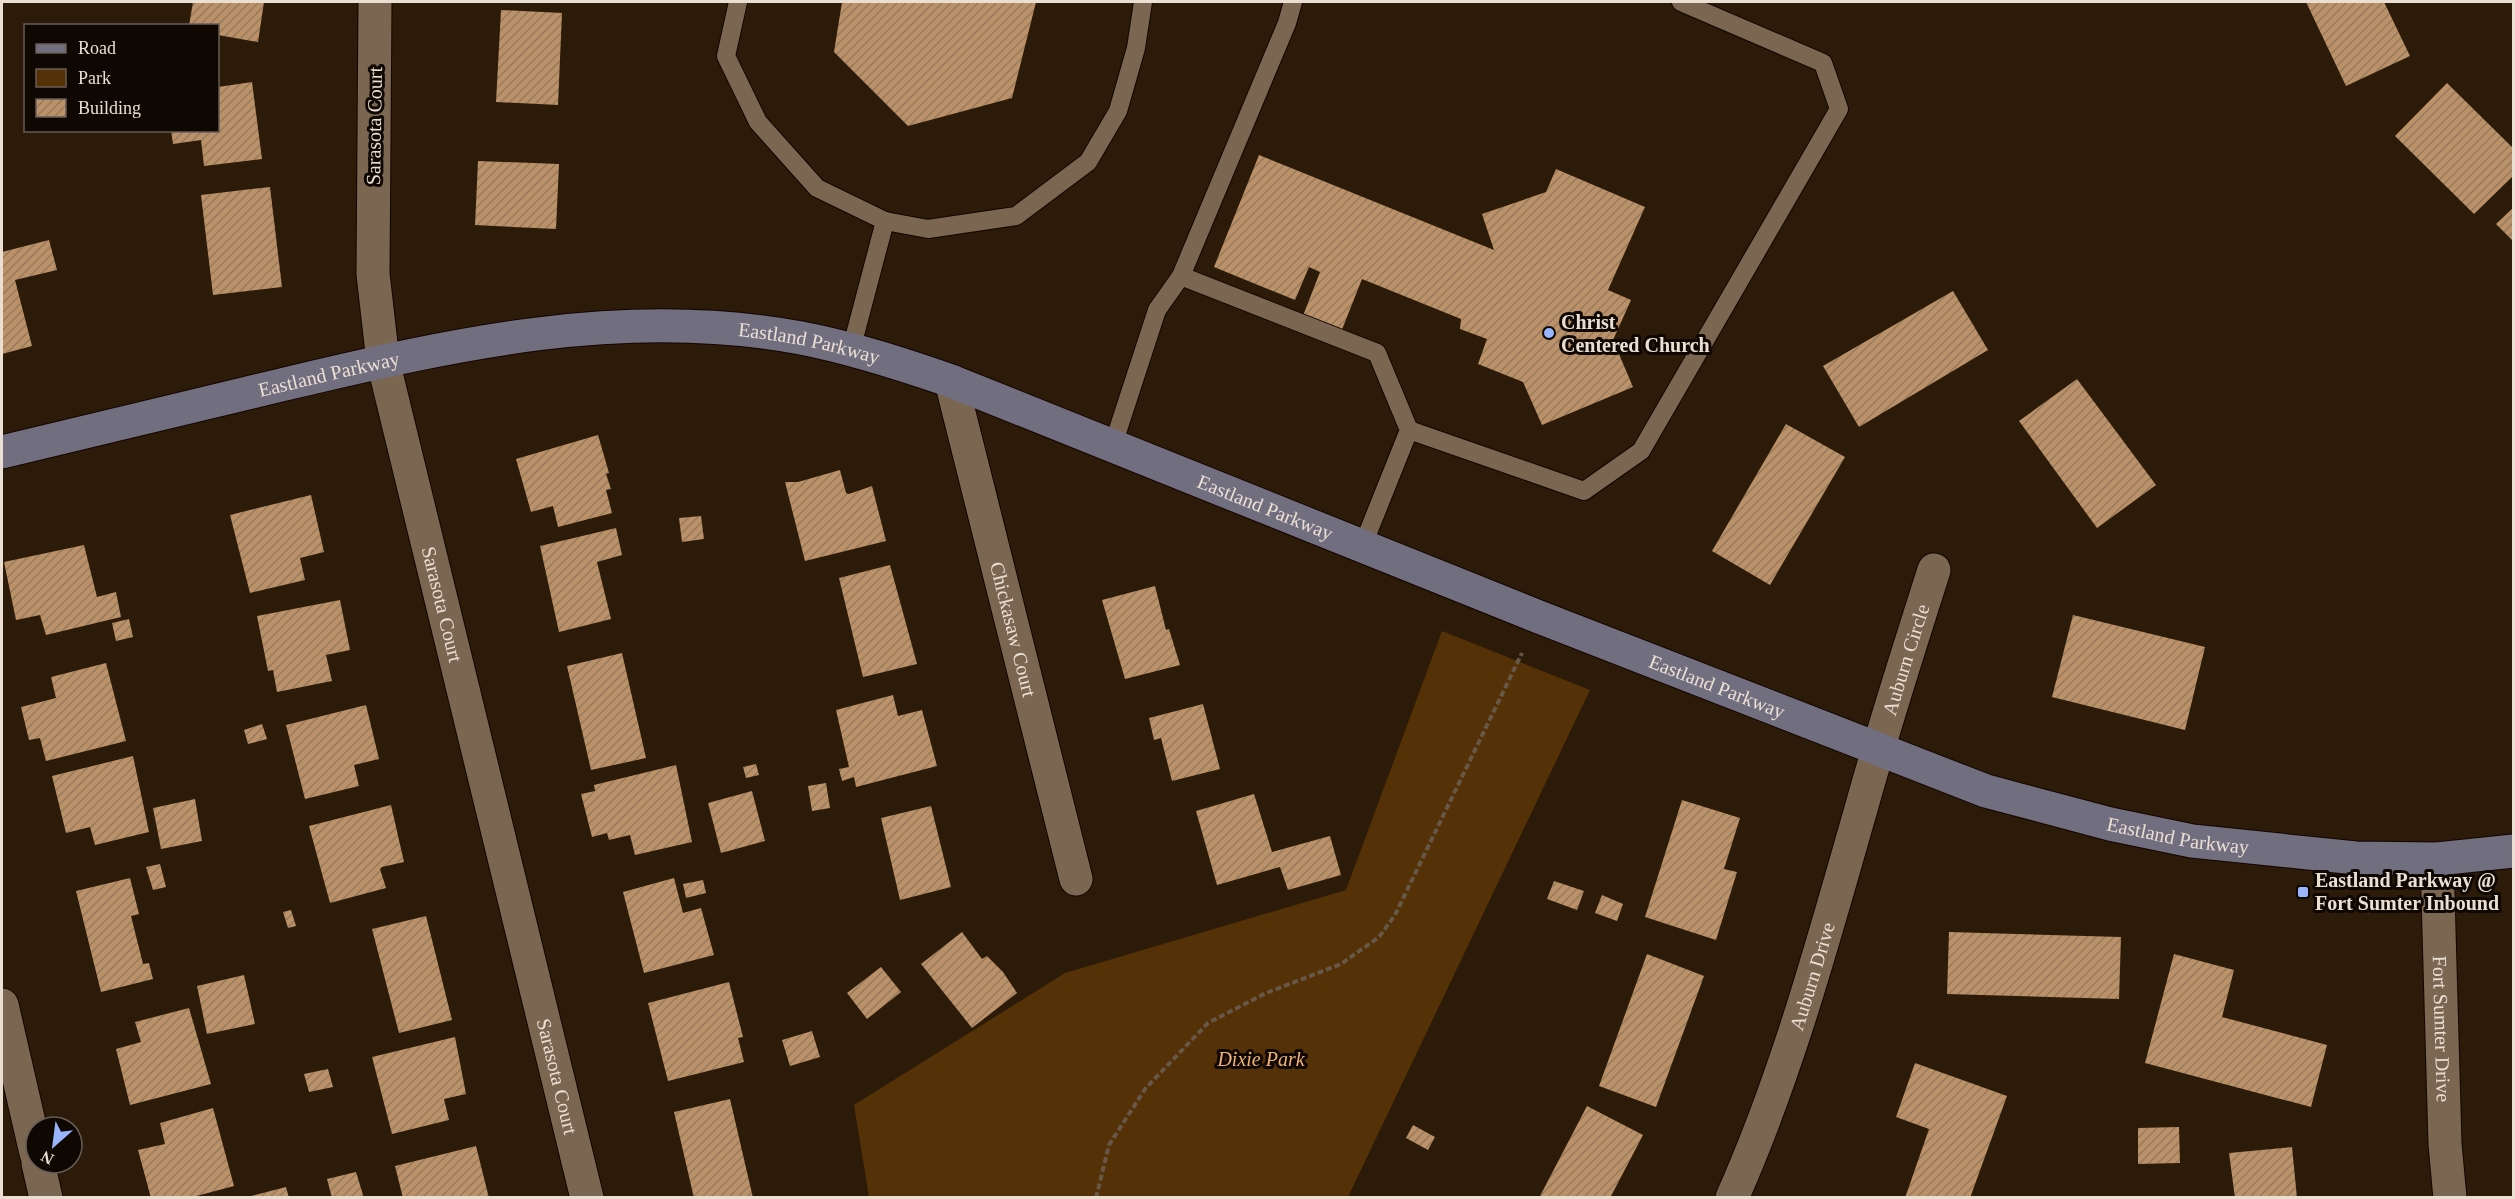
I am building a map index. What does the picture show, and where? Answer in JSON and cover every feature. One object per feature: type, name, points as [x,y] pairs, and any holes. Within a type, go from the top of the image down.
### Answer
[{"type":"street","name":"Sarasota Court","points":[[375,2],[373,274],[383,361],[587,1197]]},
{"type":"street","name":"Eastland Parkway","points":[[2,452],[383,361],[521,334],[648,326],[719,329],[800,338],[877,355],[951,381],[1539,617],[1986,791],[2110,824],[2192,841],[2356,858],[2436,859],[2514,851]]},
{"type":"street","name":"Chickasaw Court","points":[[951,381],[1076,879]]},
{"type":"street","name":"Auburn Circle","points":[[1877,750],[1934,570]]},
{"type":"street","name":"Auburn Drive","points":[[1732,1197],[1757,1142],[1800,1023],[1877,750]]},
{"type":"street","name":"Fort Sumter Drive","points":[[2436,859],[2445,1144],[2450,1197]]},
{"type":"street","points":[[2,1005],[27,1115]]},
{"type":"street","points":[[41,1175],[46,1197]]},
{"type":"lane","points":[[738,2],[726,56],[758,122],[817,188],[885,221],[928,229],[1016,216],[1088,162],[1118,111],[1136,48],[1143,2]]},
{"type":"lane","points":[[1113,446],[1157,310],[1181,276],[1287,23],[1293,2]]},
{"type":"lane","points":[[1409,430],[1584,491],[1641,452],[1839,109],[1823,63],[1681,2]]},
{"type":"lane","points":[[851,350],[885,221]]},
{"type":"lane","points":[[1181,276],[1377,353],[1409,430],[1363,545]]},
{"type":"path","points":[[1096,1197],[1109,1145],[1145,1089],[1208,1023],[1266,993],[1341,964],[1379,937],[1395,915],[1539,617]]},
{"type":"green space","name":"Dixie Park","points":[[1442,631],[1590,690],[1348,1197],[869,1197],[854,1105],[1065,973],[1346,890]]},
{"type":"building","points":[[193,2],[264,2],[258,42],[219,35],[219,24],[189,24]]},
{"type":"building","points":[[842,2],[1036,2],[1012,98],[908,126],[834,52]]},
{"type":"building","points":[[2306,2],[2384,2],[2410,56],[2346,86]]},
{"type":"building","points":[[501,10],[562,13],[558,105],[496,102]]},
{"type":"building","points":[[252,82],[262,159],[204,166],[201,140],[173,144],[171,132],[219,132],[219,87]]},
{"type":"building","points":[[2447,83],[2514,149],[2514,175],[2474,214],[2395,136]]},
{"type":"building","points":[[1259,155],[1494,250],[1482,214],[1546,192],[1556,169],[1645,207],[1608,290],[1631,300],[1613,340],[1633,387],[1542,425],[1523,382],[1478,364],[1487,339],[1460,329],[1461,319],[1362,279],[1339,337],[1301,321],[1320,272],[1309,267],[1295,300],[1214,267]]},
{"type":"building","points":[[478,161],[559,164],[556,229],[475,225]]},
{"type":"building","points":[[270,187],[282,287],[213,295],[201,195]]},
{"type":"building","points":[[2514,207],[2514,242],[2496,224]]},
{"type":"building","points":[[49,240],[57,270],[15,280],[32,346],[2,354],[2,252]]},
{"type":"building","points":[[1953,291],[1988,350],[1859,427],[1823,366]]},
{"type":"building","points":[[2077,379],[2156,485],[2097,528],[2019,421]]},
{"type":"building","points":[[1786,424],[1845,457],[1770,585],[1712,551]]},
{"type":"building","points":[[598,435],[609,473],[606,474],[611,489],[606,490],[612,513],[558,527],[553,506],[531,512],[516,459]]},
{"type":"building","points":[[840,470],[846,493],[872,486],[886,541],[805,561],[785,482],[798,482]]},
{"type":"building","points":[[311,495],[324,552],[300,558],[305,580],[250,593],[230,515]]},
{"type":"building","points":[[701,516],[704,539],[682,542],[679,518]]},
{"type":"building","points":[[616,528],[622,555],[597,562],[611,619],[559,632],[540,546]]},
{"type":"building","points":[[84,545],[97,597],[116,592],[121,617],[46,635],[40,615],[16,620],[4,562]]},
{"type":"building","points":[[890,565],[917,664],[863,677],[839,578]]},
{"type":"building","points":[[1155,586],[1166,630],[1169,629],[1180,665],[1125,679],[1102,600]]},
{"type":"building","points":[[340,600],[350,650],[326,655],[332,681],[277,692],[273,670],[268,671],[257,616]]},
{"type":"building","points":[[2073,615],[2205,647],[2185,730],[2052,697]]},
{"type":"building","points":[[129,619],[133,637],[116,641],[112,623]]},
{"type":"building","points":[[622,653],[646,758],[591,770],[567,666]]},
{"type":"building","points":[[106,663],[126,741],[46,761],[40,738],[29,740],[21,707],[56,698],[51,677]]},
{"type":"building","points":[[893,695],[898,716],[922,710],[937,766],[856,787],[854,777],[842,781],[839,769],[849,767],[836,710]]},
{"type":"building","points":[[1203,704],[1220,769],[1172,781],[1161,738],[1154,740],[1149,718]]},
{"type":"building","points":[[366,705],[379,759],[354,765],[359,786],[305,799],[286,725]]},
{"type":"building","points":[[262,724],[267,739],[248,744],[244,730]]},
{"type":"building","points":[[133,756],[149,832],[95,845],[90,827],[66,833],[52,776]]},
{"type":"building","points":[[756,764],[759,775],[746,778],[743,767]]},
{"type":"building","points":[[676,765],[692,842],[635,855],[630,835],[609,840],[607,833],[592,837],[581,794],[595,791],[594,785]]},
{"type":"building","points":[[826,783],[830,808],[812,811],[808,786]]},
{"type":"building","points":[[752,791],[765,841],[721,853],[708,803]]},
{"type":"building","points":[[1254,794],[1272,852],[1330,836],[1341,875],[1288,890],[1280,867],[1217,885],[1196,811]]},
{"type":"building","points":[[195,799],[202,841],[161,849],[153,808]]},
{"type":"building","points":[[1682,800],[1740,818],[1724,869],[1737,872],[1716,940],[1645,917]]},
{"type":"building","points":[[391,805],[404,862],[380,869],[386,888],[330,903],[309,826]]},
{"type":"building","points":[[931,806],[951,887],[900,900],[881,818]]},
{"type":"building","points":[[160,864],[166,887],[153,890],[146,867]]},
{"type":"building","points":[[130,878],[139,914],[131,916],[143,964],[149,963],[153,979],[101,992],[76,891]]},
{"type":"building","points":[[674,878],[683,913],[701,908],[714,955],[644,973],[623,892]]},
{"type":"building","points":[[703,880],[706,893],[686,898],[683,884]]},
{"type":"building","points":[[1554,881],[1584,891],[1577,910],[1547,899]]},
{"type":"building","points":[[1602,895],[1623,904],[1617,921],[1595,913]]},
{"type":"building","points":[[291,910],[296,926],[288,928],[283,912]]},
{"type":"building","points":[[426,916],[452,1020],[399,1033],[372,929]]},
{"type":"building","points":[[962,932],[982,959],[987,956],[1003,972],[1017,993],[972,1028],[921,964]]},
{"type":"building","points":[[1949,932],[2121,937],[2119,999],[1947,994]]},
{"type":"building","points":[[1647,954],[1704,976],[1656,1107],[1599,1086]]},
{"type":"building","points":[[2174,954],[2234,970],[2222,1017],[2327,1045],[2311,1107],[2145,1063]]},
{"type":"building","points":[[881,967],[901,992],[867,1019],[847,993]]},
{"type":"building","points":[[244,975],[255,1024],[207,1034],[197,986]]},
{"type":"building","points":[[729,982],[743,1037],[738,1038],[744,1062],[668,1081],[648,1003]]},
{"type":"building","points":[[189,1008],[211,1084],[130,1105],[116,1049],[141,1042],[135,1022]]},
{"type":"building","points":[[812,1031],[820,1057],[790,1066],[782,1040]]},
{"type":"building","points":[[455,1037],[466,1094],[444,1099],[449,1120],[392,1134],[372,1057]]},
{"type":"building","points":[[1915,1063],[2007,1096],[1970,1198],[1905,1198],[1929,1129],[1896,1117]]},
{"type":"building","points":[[328,1069],[333,1087],[309,1092],[304,1074]]},
{"type":"building","points":[[730,1099],[753,1198],[694,1198],[674,1112]]},
{"type":"building","points":[[1587,1106],[1643,1135],[1610,1198],[1539,1198]]},
{"type":"building","points":[[213,1108],[234,1186],[189,1198],[151,1198],[138,1150],[165,1144],[160,1123]]},
{"type":"building","points":[[1413,1125],[1435,1137],[1428,1150],[1406,1138]]},
{"type":"building","points":[[2179,1127],[2180,1163],[2138,1164],[2138,1128]]},
{"type":"building","points":[[476,1146],[489,1198],[403,1198],[395,1166]]},
{"type":"building","points":[[2292,1147],[2297,1198],[2235,1198],[2229,1153]]},
{"type":"building","points":[[356,1172],[364,1198],[332,1198],[327,1179]]},
{"type":"building","points":[[286,1187],[289,1198],[247,1198],[247,1197]]},
{"type":"place","name":"Christ Centered Church","points":[[1549,333]]},
{"type":"place","name":"Eastland Parkway @ Fort Sumter Inbound","points":[[2303,892]]}]
